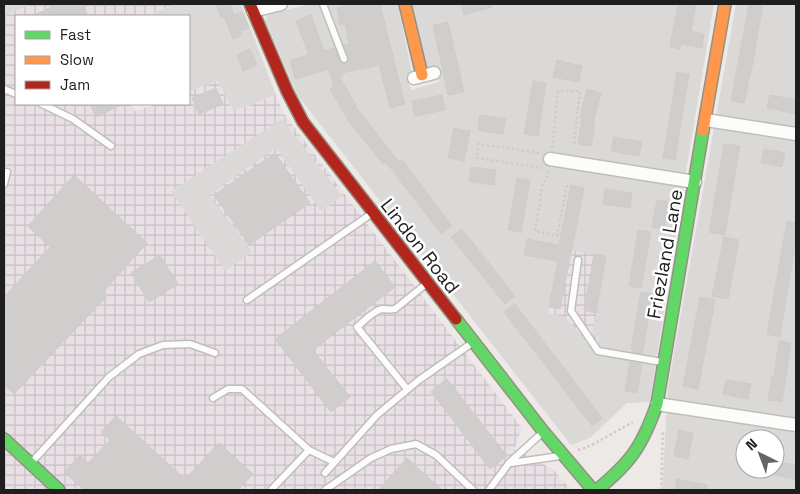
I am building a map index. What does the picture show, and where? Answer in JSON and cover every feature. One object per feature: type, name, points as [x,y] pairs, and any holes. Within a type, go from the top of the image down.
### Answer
[{"type":"street","points":[[252,8],[281,4]]},
{"type":"street","points":[[405,4],[423,75]]},
{"type":"street","name":"Friezland Lane","points":[[597,490],[620,470],[634,453],[650,422],[656,405],[726,4]]},
{"type":"street","name":"Lindon Road","points":[[252,8],[287,91],[303,122],[562,456],[593,490]]},
{"type":"street","points":[[706,120],[796,134]]},
{"type":"street","points":[[547,160],[695,182]]},
{"type":"street","points":[[656,405],[796,425]]},
{"type":"street","points":[[4,439],[54,489]]},
{"type":"lane","points":[[323,4],[344,59]]},
{"type":"lane","points":[[44,105],[73,119],[111,146]]},
{"type":"lane","points":[[4,184],[7,172]]},
{"type":"lane","points":[[247,300],[372,213]]},
{"type":"lane","points":[[578,260],[571,311],[598,351],[663,362]]},
{"type":"lane","points":[[407,389],[357,327],[381,309],[395,309],[428,283]]},
{"type":"lane","points":[[325,473],[377,415],[407,389],[473,342]]},
{"type":"lane","points":[[31,464],[109,377],[139,354],[164,346],[190,344],[214,353]]},
{"type":"lane","points":[[213,398],[228,389],[242,389],[309,450],[334,462]]},
{"type":"lane","points":[[488,490],[509,463],[543,431]]},
{"type":"lane","points":[[325,490],[371,458],[391,448],[416,444],[436,455],[473,490]]},
{"type":"lane","points":[[271,490],[309,450]]},
{"type":"lane","points":[[509,463],[562,456]]},
{"type":"path","points":[[478,144],[547,160],[477,158],[478,144]]},
{"type":"path","points":[[562,456],[590,446],[656,405]]},
{"type":"path","points":[[650,422],[663,424],[661,490]]},
{"type":"shaded area","points":[[4,4],[31,4],[4,16]]},
{"type":"shaded area","points":[[31,4],[177,4],[147,15],[15,15],[15,105],[132,105],[135,111],[153,105],[190,105],[190,91],[218,81],[233,111],[276,95],[284,114],[522,428],[514,449],[553,469],[571,490],[4,490],[4,16]]},
{"type":"shaded area","points":[[177,4],[241,4],[276,95],[233,111],[218,81],[190,91],[190,15],[147,15]]},
{"type":"shaded area","points":[[312,4],[398,4],[412,74],[406,76],[411,90],[439,82],[435,67],[426,69],[411,4],[714,4],[650,402],[627,403],[590,438],[571,445],[298,96],[265,20],[268,14]]},
{"type":"shaded area","points":[[736,4],[796,4],[796,490],[662,490],[668,387]]},
{"type":"shaded area","points":[[282,119],[342,196],[321,211],[276,148],[210,195],[252,252],[225,271],[171,191]]},
{"type":"shaded area","points":[[561,249],[606,256],[592,335],[599,337],[596,352],[564,316],[548,313]]},
{"type":"building","points":[[58,4],[82,4],[88,15],[34,15]]},
{"type":"building","points":[[216,4],[230,4],[234,15],[242,12],[249,28],[240,31],[242,35],[233,39],[224,16],[221,18]]},
{"type":"building","points":[[357,4],[380,4],[405,104],[390,108],[379,65],[342,73],[343,75],[339,76],[355,106],[399,162],[402,160],[452,226],[441,234],[386,162],[383,164],[350,123],[330,89],[334,87],[329,69],[295,79],[290,60],[309,55],[296,21],[311,15],[324,51],[334,48],[340,61],[345,64],[349,59],[344,45],[349,44],[345,24],[340,25],[337,8]]},
{"type":"building","points":[[461,4],[492,4],[492,7],[464,15]]},
{"type":"building","points":[[678,4],[696,4],[691,31],[704,34],[702,48],[681,44],[680,49],[670,47]]},
{"type":"building","points":[[749,4],[763,4],[744,103],[731,101]]},
{"type":"building","points":[[448,22],[464,92],[448,95],[433,25]]},
{"type":"building","points":[[250,49],[257,65],[243,71],[237,55]]},
{"type":"building","points":[[557,60],[582,66],[579,82],[553,77]]},
{"type":"building","points":[[677,72],[689,74],[675,160],[663,158]]},
{"type":"building","points":[[533,81],[546,83],[538,136],[524,134]]},
{"type":"building","points":[[216,88],[223,104],[199,114],[192,98]]},
{"type":"building","points":[[587,89],[601,93],[593,123],[595,124],[591,146],[578,144],[582,117],[580,117]]},
{"type":"building","points":[[442,95],[445,110],[415,116],[412,101]]},
{"type":"building","points":[[770,95],[796,100],[796,114],[767,108]]},
{"type":"building","points":[[90,105],[121,105],[96,117]]},
{"type":"building","points":[[480,115],[506,119],[503,134],[478,130]]},
{"type":"building","points":[[454,128],[470,131],[464,161],[448,158]]},
{"type":"building","points":[[614,137],[642,142],[639,156],[611,151]]},
{"type":"building","points":[[724,144],[740,146],[725,235],[709,232]]},
{"type":"building","points":[[764,149],[785,153],[782,167],[761,163]]},
{"type":"building","points":[[275,153],[310,203],[249,245],[214,195]]},
{"type":"building","points":[[471,167],[496,170],[494,185],[469,182]]},
{"type":"building","points":[[74,175],[147,243],[103,292],[107,296],[14,394],[4,385],[4,297],[50,247],[28,226]]},
{"type":"building","points":[[517,178],[530,180],[521,232],[508,230]]},
{"type":"building","points":[[571,185],[584,188],[560,309],[549,307],[558,261],[524,255],[527,239],[559,245]]},
{"type":"building","points":[[605,189],[632,193],[630,208],[603,204]]},
{"type":"building","points":[[657,200],[669,202],[664,229],[652,227]]},
{"type":"building","points":[[787,221],[796,223],[796,240],[780,337],[767,334]]},
{"type":"building","points":[[462,229],[515,296],[505,304],[451,237]]},
{"type":"building","points":[[638,230],[651,232],[641,288],[629,286]]},
{"type":"building","points":[[724,237],[739,240],[728,299],[712,296]]},
{"type":"building","points":[[594,254],[606,256],[596,313],[584,310]]},
{"type":"building","points":[[160,255],[178,284],[149,302],[131,273]]},
{"type":"building","points":[[375,261],[395,287],[313,350],[350,397],[331,412],[275,339]]},
{"type":"building","points":[[641,292],[653,294],[642,354],[632,352],[633,349],[631,349]]},
{"type":"building","points":[[700,297],[715,300],[698,389],[683,386]]},
{"type":"building","points":[[515,304],[602,418],[592,426],[504,312]]},
{"type":"building","points":[[779,341],[791,343],[782,402],[768,400]]},
{"type":"building","points":[[630,362],[642,364],[637,393],[625,391]]},
{"type":"building","points":[[447,379],[507,456],[490,469],[431,391]]},
{"type":"building","points":[[726,380],[751,384],[748,399],[723,394]]},
{"type":"building","points":[[116,416],[185,479],[219,443],[253,474],[238,490],[84,490],[64,472],[80,455],[88,463],[110,440],[101,432]]},
{"type":"building","points":[[679,430],[693,433],[688,459],[674,456]]},
{"type":"building","points":[[407,458],[442,490],[378,490]]},
{"type":"building","points":[[785,463],[796,465],[796,479],[785,477]]},
{"type":"building","points":[[677,479],[707,485],[706,490],[675,490]]},
{"type":"traffic: fast","points":[[597,490],[621,469],[633,454],[644,436],[657,404],[703,130]]},
{"type":"traffic: fast","points":[[456,319],[543,431],[593,490]]},
{"type":"traffic: fast","points":[[4,439],[59,490]]},
{"type":"traffic: slow","points":[[405,4],[422,75]]},
{"type":"traffic: slow","points":[[703,130],[725,4]]},
{"type":"traffic: jam","points":[[250,4],[287,91],[303,122],[456,319]]}]
